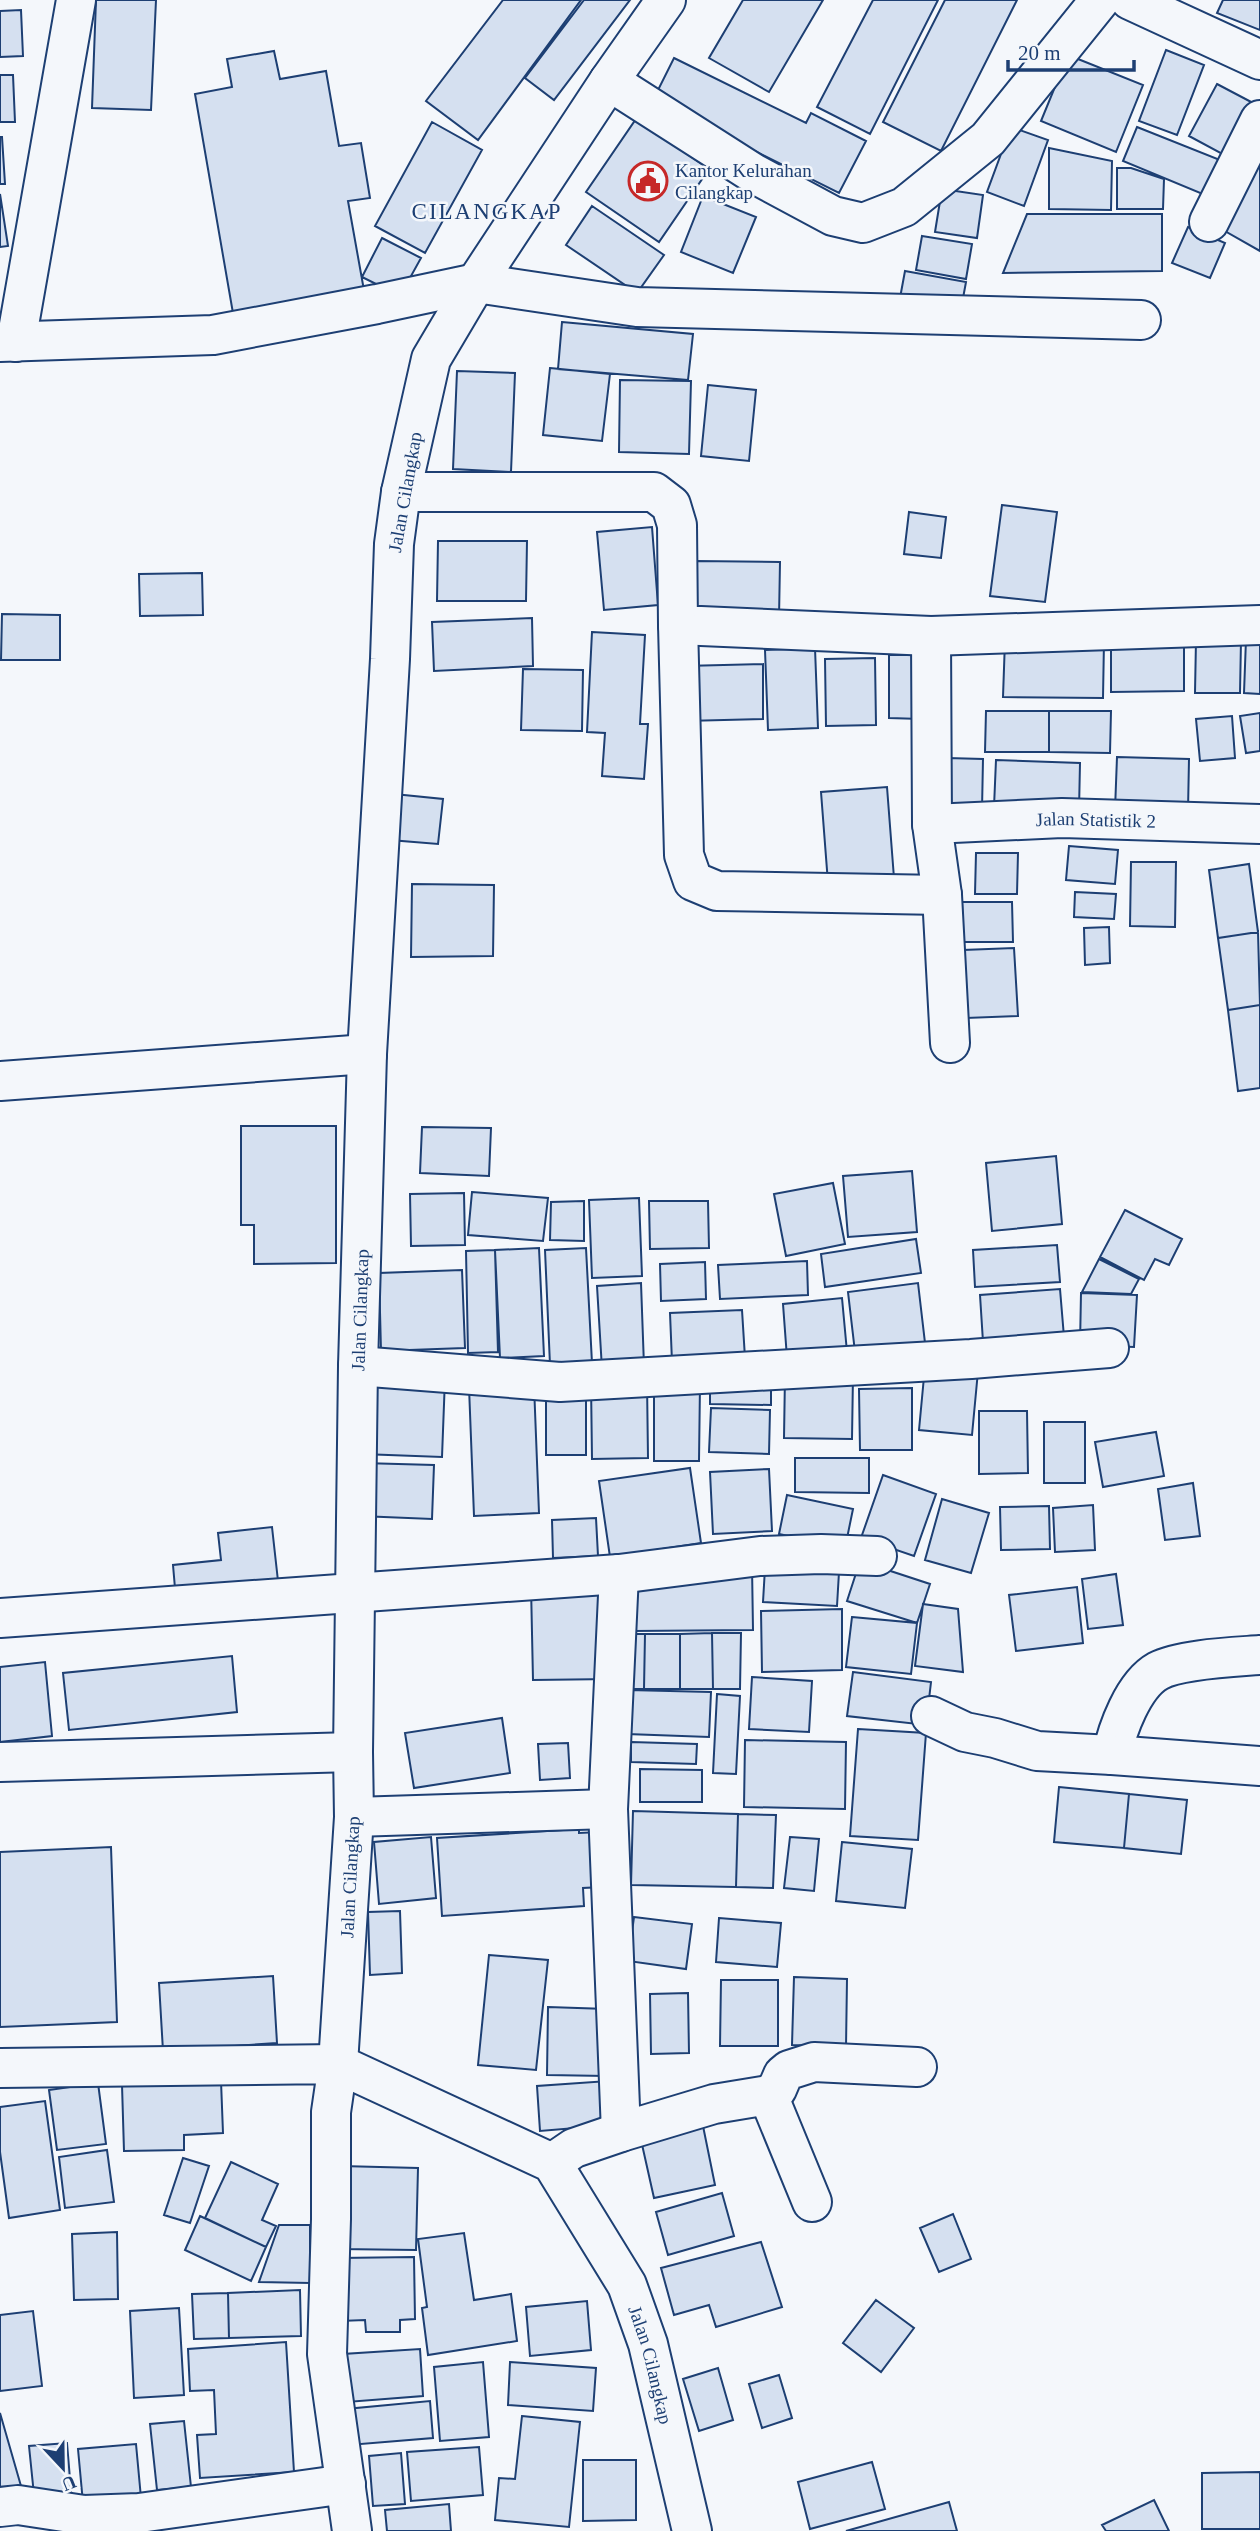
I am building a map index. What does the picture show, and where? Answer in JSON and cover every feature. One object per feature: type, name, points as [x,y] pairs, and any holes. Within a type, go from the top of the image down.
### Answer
[{"type":"street","points":[[76,0],[8,342],[213,335],[476,283],[637,307],[1141,320]]},
{"type":"street","name":"Jalan Cilangkap","points":[[352,2531],[327,2354],[331,2112],[338,2064],[354,1817],[358,1366],[367,1054],[394,544],[401,492],[431,359],[476,283],[609,81],[666,0]]},
{"type":"street","points":[[609,81],[753,173],[833,216],[863,223],[904,206],[988,139],[1100,0]]},
{"type":"street","points":[[1130,0],[1260,61]]},
{"type":"street","points":[[1209,222],[1260,120]]},
{"type":"street","points":[[401,492],[654,492],[671,505],[677,525],[684,855],[693,881],[717,891],[942,895]]},
{"type":"street","points":[[678,625],[931,636],[1260,625]]},
{"type":"street","points":[[931,636],[932,824],[942,895],[950,1043]]},
{"type":"street","name":"Jalan Statistik 2","points":[[932,824],[1062,818],[1260,824]]},
{"type":"street","points":[[0,1081],[367,1054]]},
{"type":"street","points":[[358,1366],[561,1381],[1008,1357],[1108,1348]]},
{"type":"street","points":[[0,1618],[619,1574],[688,1563],[760,1556],[877,1556]]},
{"type":"street","points":[[619,1574],[608,1809],[621,2132]]},
{"type":"street","points":[[1112,1755],[1117,1730],[1128,1709],[1139,1689],[1158,1671],[1197,1661],[1260,1655]]},
{"type":"street","points":[[931,1716],[965,1732],[1037,1751],[1260,1766]]},
{"type":"street","points":[[0,1762],[353,1752]]},
{"type":"street","points":[[354,1817],[608,1809]]},
{"type":"street","points":[[0,2068],[338,2064],[552,2163],[574,2148],[621,2132],[714,2104],[768,2095],[777,2089],[783,2075],[789,2070],[814,2062],[917,2067]]},
{"type":"street","points":[[768,2095],[812,2202]]},
{"type":"street","name":"Jalan Cilangkap","points":[[552,2163],[627,2285],[648,2344],[699,2529]]},
{"type":"street","points":[[0,2507],[18,2505],[83,2515],[139,2513],[346,2484]]},
{"type":"building","points":[[96,0],[156,0],[151,110],[92,108]]},
{"type":"building","points":[[503,0],[581,0],[478,140],[426,101]]},
{"type":"building","points":[[584,0],[630,0],[554,100],[525,78]]},
{"type":"building","points":[[743,0],[823,0],[769,92],[709,58]]},
{"type":"building","points":[[873,0],[938,0],[870,134],[817,107]]},
{"type":"building","points":[[945,0],[1017,0],[941,151],[883,122]]},
{"type":"building","points":[[1223,0],[1260,0],[1260,30],[1217,13]]},
{"type":"building","points":[[21,10],[23,56],[0,57],[0,11]]},
{"type":"building","points":[[1166,50],[1204,65],[1177,135],[1139,121]]},
{"type":"building","points":[[274,51],[280,79],[326,71],[339,146],[361,143],[370,198],[348,201],[365,296],[234,319],[195,94],[232,87],[227,59]]},
{"type":"building","points":[[1068,55],[1143,85],[1116,152],[1041,121]]},
{"type":"building","points":[[674,58],[806,123],[811,113],[866,141],[839,193],[653,100]]},
{"type":"building","points":[[0,75],[13,75],[15,122],[0,122]]},
{"type":"building","points":[[1217,84],[1255,104],[1226,156],[1189,136]]},
{"type":"building","name":"Kantor Kelurahan Cilangkap","points":[[636,119],[709,169],[659,242],[586,192]]},
{"type":"building","points":[[432,122],[482,150],[425,253],[375,226]]},
{"type":"building","points":[[1011,127],[1048,140],[1024,206],[987,192]]},
{"type":"building","points":[[1137,127],[1220,160],[1205,195],[1123,161]]},
{"type":"building","points":[[2,137],[5,184],[0,184]]},
{"type":"building","points":[[1049,148],[1112,161],[1111,210],[1049,209]]},
{"type":"building","points":[[1260,157],[1260,251],[1216,226]]},
{"type":"building","points":[[1117,168],[1131,168],[1164,179],[1163,209],[1117,209]]},
{"type":"building","points":[[942,189],[983,195],[977,238],[935,232]]},
{"type":"building","points":[[0,194],[8,246],[0,247]]},
{"type":"building","points":[[703,196],[756,217],[733,273],[681,252]]},
{"type":"building","points":[[592,206],[664,255],[637,293],[566,245]]},
{"type":"building","points":[[1027,214],[1162,214],[1162,271],[1003,273]]},
{"type":"building","points":[[1188,227],[1225,243],[1210,278],[1172,263]]},
{"type":"building","points":[[922,236],[972,244],[966,279],[916,270]]},
{"type":"building","points":[[382,238],[421,258],[400,296],[362,277]]},
{"type":"building","points":[[905,271],[966,282],[961,309],[900,298]]},
{"type":"building","points":[[562,322],[693,334],[688,380],[558,369]]},
{"type":"building","points":[[550,368],[610,374],[602,441],[543,435]]},
{"type":"building","points":[[457,371],[515,373],[511,472],[453,469]]},
{"type":"building","points":[[620,380],[691,381],[689,454],[619,452]]},
{"type":"building","points":[[708,385],[756,390],[749,461],[701,456]]},
{"type":"building","points":[[1002,505],[1057,512],[1045,602],[990,596]]},
{"type":"building","points":[[909,512],[946,517],[941,558],[904,554]]},
{"type":"building","points":[[652,527],[658,605],[604,610],[597,532]]},
{"type":"building","points":[[438,541],[527,541],[526,601],[437,601]]},
{"type":"building","points":[[695,561],[780,562],[779,618],[694,617]]},
{"type":"building","points":[[202,573],[203,615],[140,616],[139,574]]},
{"type":"building","points":[[2,614],[60,615],[60,660],[1,660]]},
{"type":"building","points":[[532,618],[533,666],[434,671],[432,622]]},
{"type":"building","points":[[592,632],[645,635],[640,724],[648,724],[644,779],[602,776],[605,733],[587,732]]},
{"type":"building","points":[[1246,639],[1260,640],[1260,694],[1244,693]]},
{"type":"building","points":[[1005,640],[1104,641],[1103,698],[1003,697]]},
{"type":"building","points":[[1196,640],[1241,640],[1240,693],[1195,693]]},
{"type":"building","points":[[1111,641],[1184,641],[1184,691],[1111,692]]},
{"type":"building","points":[[815,648],[818,728],[768,730],[765,650]]},
{"type":"building","points":[[889,655],[922,655],[921,719],[889,718]]},
{"type":"building","points":[[875,658],[876,725],[826,726],[825,659]]},
{"type":"building","points":[[763,664],[763,719],[685,721],[684,666]]},
{"type":"building","points":[[523,669],[583,670],[582,731],[521,730]]},
{"type":"building","points":[[986,711],[1049,711],[1049,752],[985,752]]},
{"type":"building","points":[[1049,711],[1111,711],[1110,753],[1049,752]]},
{"type":"building","points":[[1260,713],[1260,751],[1246,753],[1240,716]]},
{"type":"building","points":[[1232,716],[1235,758],[1200,761],[1196,719]]},
{"type":"building","points":[[1117,757],[1189,759],[1188,811],[1115,810]]},
{"type":"building","points":[[947,758],[983,759],[982,810],[946,809]]},
{"type":"building","points":[[996,760],[1080,763],[1079,810],[994,807]]},
{"type":"building","points":[[887,787],[894,878],[828,883],[821,792]]},
{"type":"building","points":[[394,794],[443,799],[438,844],[390,840]]},
{"type":"building","points":[[1069,846],[1118,850],[1115,884],[1066,880]]},
{"type":"building","points":[[976,853],[1018,853],[1017,894],[975,894]]},
{"type":"building","points":[[1131,862],[1176,862],[1175,927],[1130,926]]},
{"type":"building","points":[[1249,864],[1258,932],[1218,938],[1209,870]]},
{"type":"building","points":[[412,884],[494,885],[493,956],[411,957]]},
{"type":"building","points":[[1075,892],[1116,894],[1114,919],[1074,917]]},
{"type":"building","points":[[962,902],[1012,902],[1013,942],[963,942]]},
{"type":"building","points":[[1109,927],[1110,963],[1085,965],[1084,928]]},
{"type":"building","points":[[1258,932],[1260,1005],[1228,1010],[1218,938]]},
{"type":"building","points":[[1014,948],[1018,1016],[966,1018],[963,950]]},
{"type":"building","points":[[1260,1005],[1260,1088],[1238,1091],[1228,1010]]},
{"type":"building","points":[[241,1126],[336,1126],[336,1263],[254,1264],[254,1225],[241,1225]]},
{"type":"building","points":[[422,1127],[491,1128],[489,1176],[420,1173]]},
{"type":"building","points":[[1056,1156],[1062,1224],[992,1231],[986,1163]]},
{"type":"building","points":[[912,1171],[917,1232],[848,1237],[843,1176]]},
{"type":"building","points":[[833,1183],[845,1244],[786,1256],[774,1194]]},
{"type":"building","points":[[472,1192],[548,1198],[543,1241],[468,1235]]},
{"type":"building","points":[[464,1193],[465,1245],[411,1246],[410,1194]]},
{"type":"building","points":[[639,1198],[642,1276],[592,1278],[589,1200]]},
{"type":"building","points":[[584,1201],[584,1241],[550,1240],[551,1202]]},
{"type":"building","points":[[649,1201],[708,1201],[709,1248],[650,1249]]},
{"type":"building","points":[[1125,1210],[1182,1239],[1169,1265],[1155,1259],[1144,1280],[1100,1257]]},
{"type":"building","points":[[916,1239],[921,1273],[825,1287],[821,1254]]},
{"type":"building","points":[[1057,1245],[1060,1282],[975,1287],[973,1250]]},
{"type":"building","points":[[539,1248],[544,1356],[500,1358],[495,1250]]},
{"type":"building","points":[[586,1248],[592,1363],[550,1365],[545,1250]]},
{"type":"building","points":[[495,1250],[498,1352],[468,1353],[466,1251]]},
{"type":"building","points":[[1099,1259],[1139,1279],[1131,1294],[1082,1292]]},
{"type":"building","points":[[807,1261],[808,1295],[720,1299],[718,1265]]},
{"type":"building","points":[[705,1262],[706,1299],[661,1301],[660,1264]]},
{"type":"building","points":[[462,1270],[465,1348],[381,1351],[379,1273]]},
{"type":"building","points":[[641,1283],[644,1366],[602,1369],[597,1286]]},
{"type":"building","points":[[918,1283],[925,1343],[855,1352],[848,1292]]},
{"type":"building","points":[[1060,1289],[1064,1337],[983,1342],[980,1295]]},
{"type":"building","points":[[1081,1293],[1137,1295],[1134,1347],[1080,1345]]},
{"type":"building","points":[[842,1298],[847,1352],[787,1358],[783,1304]]},
{"type":"building","points":[[742,1310],[745,1358],[672,1362],[670,1313]]},
{"type":"building","points":[[925,1366],[978,1371],[972,1435],[919,1430]]},
{"type":"building","points":[[365,1375],[445,1378],[442,1457],[362,1454]]},
{"type":"building","points":[[710,1375],[771,1375],[771,1405],[710,1404]]},
{"type":"building","points":[[785,1375],[853,1375],[852,1439],[784,1438]]},
{"type":"building","points":[[647,1382],[648,1458],[592,1459],[591,1383]]},
{"type":"building","points":[[654,1384],[700,1384],[699,1461],[654,1461]]},
{"type":"building","points":[[534,1385],[539,1513],[474,1516],[469,1387]]},
{"type":"building","points":[[546,1388],[586,1388],[586,1455],[546,1455]]},
{"type":"building","points":[[912,1388],[912,1450],[860,1450],[859,1389]]},
{"type":"building","points":[[711,1408],[770,1410],[769,1454],[709,1452]]},
{"type":"building","points":[[979,1411],[1027,1411],[1028,1473],[979,1474]]},
{"type":"building","points":[[1044,1422],[1085,1422],[1085,1483],[1044,1483]]},
{"type":"building","points":[[1156,1432],[1164,1476],[1103,1487],[1095,1442]]},
{"type":"building","points":[[795,1458],[869,1458],[869,1493],[795,1492]]},
{"type":"building","points":[[362,1463],[434,1465],[432,1519],[360,1516]]},
{"type":"building","points":[[690,1468],[701,1543],[610,1557],[599,1481]]},
{"type":"building","points":[[769,1469],[772,1531],[713,1534],[710,1472]]},
{"type":"building","points":[[883,1475],[936,1494],[914,1556],[861,1538]]},
{"type":"building","points":[[1193,1483],[1200,1536],[1165,1540],[1158,1489]]},
{"type":"building","points":[[787,1495],[853,1509],[845,1548],[779,1534]]},
{"type":"building","points":[[942,1499],[989,1513],[971,1573],[925,1560]]},
{"type":"building","points":[[1093,1505],[1095,1550],[1055,1552],[1053,1508]]},
{"type":"building","points":[[1049,1506],[1050,1549],[1001,1550],[1000,1507]]},
{"type":"building","points":[[596,1518],[598,1556],[553,1558],[552,1520]]},
{"type":"building","points":[[272,1527],[279,1590],[176,1600],[173,1565],[221,1560],[218,1533]]},
{"type":"building","points":[[860,1561],[930,1584],[917,1623],[847,1601]]},
{"type":"building","points":[[752,1566],[753,1630],[633,1631],[632,1577]]},
{"type":"building","points":[[765,1568],[839,1572],[837,1606],[763,1602]]},
{"type":"building","points":[[1116,1574],[1123,1625],[1088,1629],[1082,1579]]},
{"type":"building","points":[[610,1584],[612,1679],[533,1680],[531,1586]]},
{"type":"building","points":[[1077,1587],[1083,1643],[1016,1651],[1009,1595]]},
{"type":"building","points":[[923,1604],[958,1609],[963,1672],[915,1666]]},
{"type":"building","points":[[842,1609],[842,1670],[762,1672],[761,1611]]},
{"type":"building","points":[[852,1617],[917,1623],[911,1674],[846,1667]]},
{"type":"building","points":[[712,1633],[741,1633],[740,1689],[713,1689]]},
{"type":"building","points":[[712,1633],[713,1689],[680,1689],[680,1634]]},
{"type":"building","points":[[626,1634],[645,1634],[644,1689],[626,1689]]},
{"type":"building","points":[[645,1634],[680,1634],[680,1689],[644,1689]]},
{"type":"building","points":[[232,1656],[237,1712],[69,1730],[63,1673]]},
{"type":"building","points":[[45,1662],[52,1736],[0,1742],[0,1667]]},
{"type":"building","points":[[853,1672],[931,1682],[926,1725],[847,1716]]},
{"type":"building","points":[[752,1677],[812,1681],[809,1732],[749,1729]]},
{"type":"building","points":[[628,1690],[711,1692],[709,1737],[627,1734]]},
{"type":"building","points":[[717,1694],[740,1696],[736,1774],[713,1773]]},
{"type":"building","points":[[502,1718],[510,1773],[414,1788],[405,1733]]},
{"type":"building","points":[[858,1729],[926,1733],[918,1840],[850,1836]]},
{"type":"building","points":[[745,1740],[846,1742],[845,1809],[744,1807]]},
{"type":"building","points":[[631,1742],[697,1744],[696,1764],[631,1762]]},
{"type":"building","points":[[568,1743],[570,1778],[540,1780],[538,1744]]},
{"type":"building","points":[[640,1769],[702,1770],[702,1802],[640,1802]]},
{"type":"building","points":[[1059,1787],[1129,1794],[1124,1848],[1054,1842]]},
{"type":"building","points":[[1129,1794],[1187,1800],[1181,1854],[1124,1848]]},
{"type":"building","points":[[633,1811],[738,1814],[736,1887],[631,1885]]},
{"type":"building","points":[[738,1814],[776,1815],[773,1888],[736,1887]]},
{"type":"building","points":[[579,1829],[579,1833],[600,1832],[602,1887],[583,1888],[584,1906],[442,1916],[437,1838]]},
{"type":"building","points":[[431,1837],[436,1898],[379,1904],[374,1842]]},
{"type":"building","points":[[790,1837],[819,1839],[814,1891],[784,1888]]},
{"type":"building","points":[[842,1842],[912,1849],[905,1908],[836,1901]]},
{"type":"building","points":[[111,1847],[117,2022],[0,2027],[0,1852]]},
{"type":"building","points":[[400,1911],[402,1973],[370,1975],[368,1912]]},
{"type":"building","points":[[634,1917],[692,1924],[686,1969],[628,1961]]},
{"type":"building","points":[[719,1918],[781,1923],[777,1967],[716,1962]]},
{"type":"building","points":[[489,1955],[548,1960],[536,2070],[478,2065]]},
{"type":"building","points":[[273,1976],[277,2043],[163,2051],[159,1983]]},
{"type":"building","points":[[794,1977],[847,1979],[846,2047],[792,2045]]},
{"type":"building","points":[[721,1980],[778,1980],[778,2046],[720,2046]]},
{"type":"building","points":[[688,1993],[689,2053],[651,2054],[650,1994]]},
{"type":"building","points":[[548,2007],[607,2009],[606,2076],[547,2075]]},
{"type":"building","points":[[221,2081],[223,2133],[184,2135],[184,2150],[124,2151],[122,2085]]},
{"type":"building","points":[[608,2081],[611,2125],[540,2131],[537,2086]]},
{"type":"building","points":[[98,2083],[106,2144],[57,2150],[49,2090]]},
{"type":"building","points":[[45,2101],[60,2210],[9,2218],[0,2152],[0,2107]]},
{"type":"building","points":[[703,2126],[715,2185],[654,2198],[641,2140]]},
{"type":"building","points":[[107,2150],[114,2202],[65,2208],[59,2157]]},
{"type":"building","points":[[183,2158],[209,2166],[190,2223],[164,2215]]},
{"type":"building","points":[[231,2162],[278,2184],[262,2220],[276,2226],[266,2247],[205,2218]]},
{"type":"building","points":[[341,2166],[418,2168],[416,2250],[339,2249]]},
{"type":"building","points":[[722,2193],[734,2236],[668,2255],[656,2212]]},
{"type":"building","points":[[953,2214],[971,2259],[939,2272],[920,2228]]},
{"type":"building","points":[[200,2216],[266,2247],[251,2281],[185,2250]]},
{"type":"building","points":[[279,2225],[310,2225],[310,2283],[259,2282]]},
{"type":"building","points":[[117,2232],[118,2299],[74,2300],[72,2234]]},
{"type":"building","points":[[464,2233],[474,2300],[511,2294],[517,2341],[428,2355],[422,2308],[427,2307],[418,2239]]},
{"type":"building","points":[[761,2242],[782,2307],[716,2327],[709,2305],[674,2315],[661,2268]]},
{"type":"building","points":[[414,2257],[415,2319],[400,2320],[400,2332],[366,2332],[365,2320],[340,2321],[339,2258]]},
{"type":"building","points":[[300,2290],[301,2336],[229,2338],[228,2293]]},
{"type":"building","points":[[228,2293],[229,2338],[194,2339],[192,2294]]},
{"type":"building","points":[[876,2300],[914,2328],[881,2372],[843,2343]]},
{"type":"building","points":[[587,2301],[591,2350],[530,2356],[526,2307]]},
{"type":"building","points":[[179,2308],[184,2395],[134,2398],[130,2311]]},
{"type":"building","points":[[33,2311],[42,2386],[0,2391],[0,2315]]},
{"type":"building","points":[[286,2342],[294,2472],[200,2478],[197,2435],[216,2434],[214,2390],[190,2391],[188,2349]]},
{"type":"building","points":[[420,2349],[423,2396],[347,2402],[343,2354]]},
{"type":"building","points":[[483,2362],[489,2437],[440,2441],[434,2367]]},
{"type":"building","points":[[510,2362],[596,2368],[593,2411],[508,2405]]},
{"type":"building","points":[[718,2368],[733,2420],[699,2431],[683,2379]]},
{"type":"building","points":[[779,2375],[792,2418],[762,2428],[749,2384]]},
{"type":"building","points":[[430,2401],[433,2438],[349,2445],[346,2409]]},
{"type":"building","points":[[0,2413],[21,2486],[0,2492]]},
{"type":"building","points":[[522,2416],[580,2422],[569,2527],[495,2520],[499,2478],[515,2479]]},
{"type":"building","points":[[184,2421],[191,2487],[157,2490],[150,2424]]},
{"type":"building","points":[[67,2443],[71,2491],[34,2495],[29,2446]]},
{"type":"building","points":[[136,2444],[141,2498],[83,2503],[78,2449]]},
{"type":"building","points":[[479,2447],[483,2495],[411,2501],[407,2452]]},
{"type":"building","points":[[401,2453],[405,2504],[373,2506],[369,2456]]},
{"type":"building","points":[[583,2460],[636,2460],[636,2520],[583,2521]]},
{"type":"building","points":[[872,2462],[885,2509],[810,2529],[798,2482]]},
{"type":"building","points":[[1260,2472],[1260,2529],[1202,2529],[1202,2473]]},
{"type":"building","points":[[1154,2500],[1169,2531],[1106,2531],[1102,2525]]},
{"type":"building","points":[[949,2502],[957,2531],[846,2531]]},
{"type":"building","points":[[449,2504],[451,2531],[387,2531],[385,2510]]},
{"type":"place","name":"Kantor Kelurahan Cilangkap","points":[[648,181]]},
{"type":"district","name":"CILANGKAP","points":[[487,211]]}]
